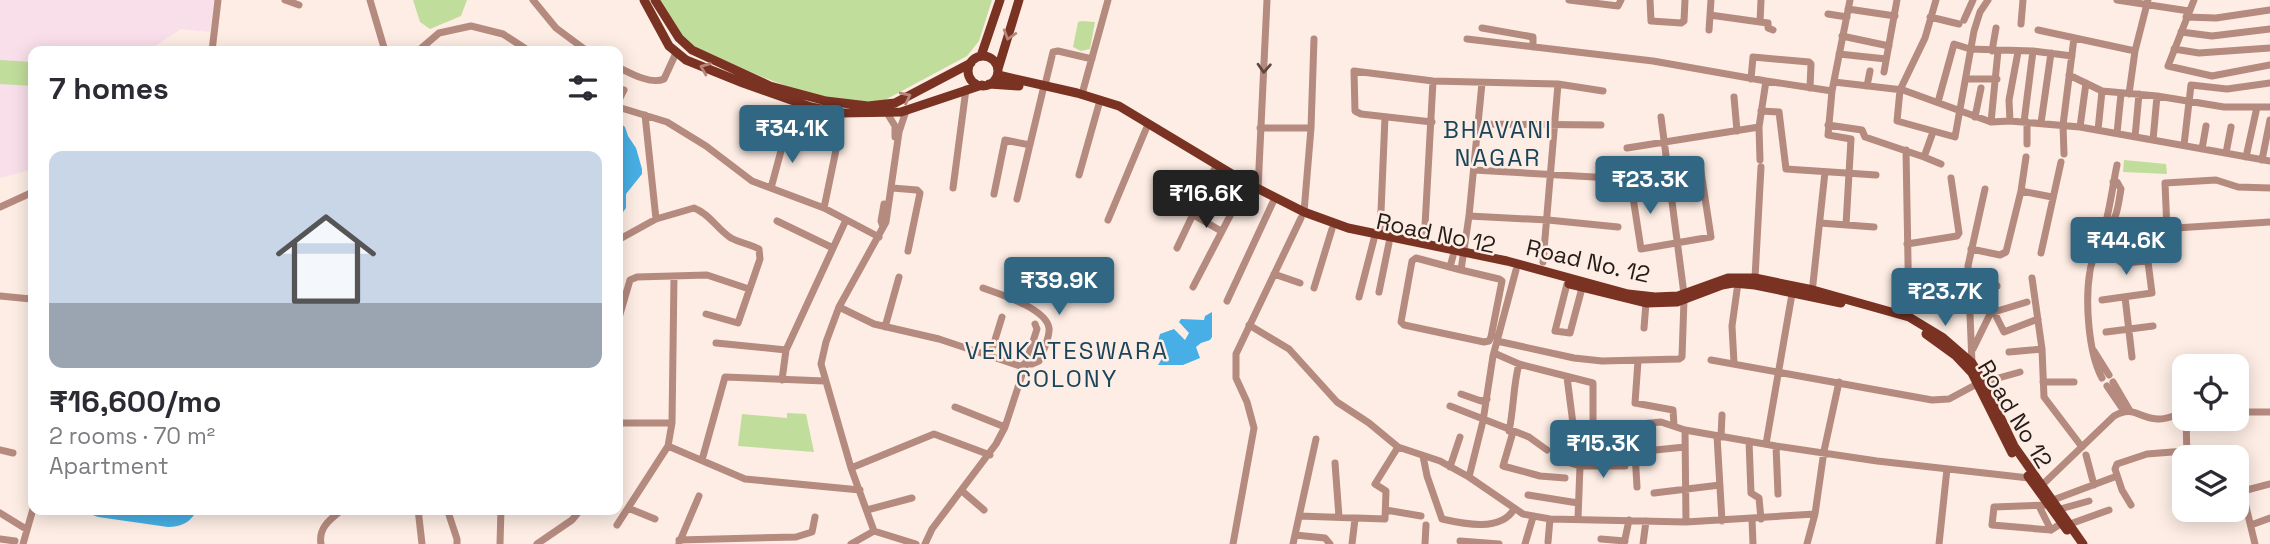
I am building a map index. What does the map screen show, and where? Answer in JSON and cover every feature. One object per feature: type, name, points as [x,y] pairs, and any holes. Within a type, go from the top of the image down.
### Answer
[{"type":"main road","points":[[644,0],[669,46],[676,53],[686,60],[745,79]]},
{"type":"main road","points":[[655,0],[679,38],[692,50],[745,79],[798,103],[887,113],[906,111],[966,89],[985,85],[998,72],[1019,0]]},
{"type":"main road","points":[[841,108],[895,103],[971,63],[981,56],[1000,0]]},
{"type":"main road","name":"Road No. 12","points":[[981,56],[990,58],[998,72],[1044,88],[1082,94],[1119,106],[1302,215],[1377,237],[1507,261],[1628,294],[1655,298],[1684,297],[1709,283],[1728,278],[1755,278],[1909,317],[1942,337],[1972,363],[2047,504],[2060,509],[2066,523],[2084,544]]},
{"type":"main road","points":[[971,63],[970,77],[985,85]]},
{"type":"main road","name":"Road No 12","points":[[985,85],[1011,84],[1044,88],[1116,109],[1214,170],[1273,202],[1332,229],[1452,256],[1464,255],[1646,303],[1684,297],[1738,283],[1792,293],[1812,293],[1893,316],[1910,323],[1960,359],[1981,384],[2009,449],[2029,478],[2040,487]]},
{"type":"main road","points":[[2047,504],[2066,523],[2076,544]]},
{"type":"street","points":[[213,46],[218,0]]},
{"type":"street","points":[[285,0],[299,5]]},
{"type":"street","points":[[370,0],[384,46]]},
{"type":"street","points":[[533,0],[556,28],[580,46]]},
{"type":"street","points":[[1082,94],[1108,0]]},
{"type":"street","points":[[1258,189],[1267,0]]},
{"type":"street","points":[[1569,0],[1618,6],[1621,0]]},
{"type":"street","points":[[1648,0],[1651,21],[1681,23],[1684,21],[1685,0]]},
{"type":"street","points":[[1646,28],[1648,0]]},
{"type":"street","points":[[1709,30],[1711,0]]},
{"type":"street","points":[[1760,22],[1761,0]]},
{"type":"street","points":[[1884,72],[1897,0]]},
{"type":"street","points":[[1936,0],[1925,38],[1900,90],[1897,121],[1957,136],[1970,49],[1977,21],[1988,0]]},
{"type":"street","points":[[1930,18],[1962,22],[1973,0]]},
{"type":"street","points":[[2021,24],[2023,0]]},
{"type":"street","points":[[2117,0],[2148,3],[2188,14],[2216,18],[2270,10]]},
{"type":"street","points":[[2194,0],[2168,65],[2211,76],[2270,65]]},
{"type":"street","points":[[2117,134],[2148,3]]},
{"type":"street","points":[[1828,14],[1848,8],[1895,16]]},
{"type":"street","points":[[1846,225],[1851,139],[1828,135],[1828,125],[1848,8]]},
{"type":"street","points":[[1710,15],[1760,22],[1764,20],[1768,23],[1768,28],[1773,30]]},
{"type":"street","points":[[424,46],[439,33],[471,26],[503,34],[521,46]]},
{"type":"street","points":[[1991,122],[1997,79],[1996,28]]},
{"type":"street","points":[[1482,29],[1533,37],[1533,47]]},
{"type":"street","points":[[2181,32],[2212,36],[2270,29]]},
{"type":"street","points":[[2038,30],[2135,51]]},
{"type":"street","points":[[1842,36],[1889,46]]},
{"type":"street","points":[[2041,253],[2063,158],[2063,125],[2074,38]]},
{"type":"street","points":[[1234,544],[1254,429],[1247,402],[1236,378],[1236,354],[1302,215],[1311,128],[1314,39]]},
{"type":"street","points":[[1467,39],[1653,61],[1832,90]]},
{"type":"street","points":[[1938,103],[1954,44],[1970,49],[2033,51],[2072,57]]},
{"type":"street","points":[[2174,49],[2199,53],[2270,48]]},
{"type":"street","points":[[2027,144],[2025,122],[2033,51]]},
{"type":"street","points":[[1017,199],[1053,52],[1092,59]]},
{"type":"street","points":[[2010,121],[2009,100],[2018,52]]},
{"type":"street","points":[[623,69],[660,82],[676,53]]},
{"type":"street","points":[[2041,123],[2051,53]]},
{"type":"street","points":[[1839,54],[1886,59]]},
{"type":"street","points":[[1751,79],[1753,57],[1808,62],[1811,64],[1810,88]]},
{"type":"street","points":[[1432,121],[1361,114],[1356,111],[1354,71],[1433,81],[1558,84],[1603,91]]},
{"type":"street","points":[[1867,86],[1870,71]]},
{"type":"street","points":[[2069,75],[2102,91],[2157,96],[2224,107],[2270,107]]},
{"type":"street","points":[[1966,79],[1997,79]]},
{"type":"street","points":[[1424,244],[1433,81]]},
{"type":"street","points":[[1755,278],[1761,163],[1759,127],[1766,81]]},
{"type":"street","points":[[1834,82],[1900,90],[1991,122],[2080,127],[2266,161],[2270,120]]},
{"type":"street","points":[[1461,270],[1482,83]]},
{"type":"street","points":[[2080,127],[2086,83]]},
{"type":"street","points":[[2184,145],[2190,85],[2227,89],[2270,83]]},
{"type":"street","points":[[1543,262],[1558,84]]},
{"type":"street","points":[[1975,117],[1981,88]]},
{"type":"street","points":[[953,188],[966,89]]},
{"type":"street","points":[[2098,130],[2102,91]]},
{"type":"street","points":[[2135,137],[2139,94]]},
{"type":"street","points":[[2153,140],[2157,96]]},
{"type":"street","points":[[1734,97],[1737,131]]},
{"type":"street","points":[[1079,175],[1099,104]]},
{"type":"street","points":[[623,106],[667,122],[706,146],[752,181],[824,208],[879,237]]},
{"type":"street","points":[[2246,157],[2258,107]]},
{"type":"street","points":[[874,531],[851,468],[821,364],[839,307],[886,222],[900,132],[906,111]]},
{"type":"street","points":[[1761,111],[1779,112],[1786,169],[1876,175]]},
{"type":"street","points":[[883,228],[881,221],[895,130],[887,113]]},
{"type":"street","points":[[645,115],[656,219]]},
{"type":"street","points":[[1359,297],[1377,237],[1385,117]]},
{"type":"street","points":[[1497,341],[1574,358],[1602,361],[1682,357],[1684,297],[1661,117]]},
{"type":"street","points":[[1478,124],[1601,125]]},
{"type":"street","points":[[1828,125],[1862,130],[1865,137],[1941,164]]},
{"type":"street","points":[[2202,149],[2206,126]]},
{"type":"street","points":[[1627,148],[1759,127]]},
{"type":"street","points":[[2226,153],[2231,127]]},
{"type":"street","points":[[1261,128],[1311,128]]},
{"type":"street","points":[[1108,220],[1146,129]]},
{"type":"street","points":[[1924,157],[1933,132]]},
{"type":"street","points":[[771,188],[785,136]]},
{"type":"street","points":[[994,194],[1005,140],[1030,145]]},
{"type":"street","points":[[824,208],[836,150]]},
{"type":"street","points":[[1906,150],[1909,317]]},
{"type":"street","points":[[1971,249],[2005,254],[2021,191],[2026,157]]},
{"type":"street","points":[[1630,178],[1641,249],[1678,244],[1711,237],[1700,165]]},
{"type":"street","points":[[2117,165],[2101,240],[2090,266],[2088,280],[2094,359],[2127,411]]},
{"type":"street","points":[[1177,248],[1214,170]]},
{"type":"street","points":[[1474,170],[1611,178]]},
{"type":"street","points":[[1812,293],[1825,172]]},
{"type":"street","points":[[1908,244],[1957,236],[1959,233],[1951,178]]},
{"type":"street","points":[[2166,230],[2165,183],[2216,180],[2238,187],[2270,188]]},
{"type":"street","points":[[1194,287],[1245,187]]},
{"type":"street","points":[[892,188],[918,190],[920,193],[908,251]]},
{"type":"street","points":[[1972,363],[1968,266],[1985,188]]},
{"type":"street","points":[[2021,191],[2052,197]]},
{"type":"street","points":[[0,207],[28,194]]},
{"type":"street","points":[[1227,301],[1273,202]]},
{"type":"street","points":[[623,237],[656,219],[694,208],[706,214],[728,235],[756,247],[760,259],[738,323],[706,314]]},
{"type":"street","points":[[1192,214],[1221,231]]},
{"type":"street","points":[[1469,216],[1618,227]]},
{"type":"street","points":[[782,380],[786,349],[846,220]]},
{"type":"street","points":[[777,221],[833,248]]},
{"type":"street","points":[[2101,240],[2113,232],[2270,222]]},
{"type":"street","points":[[1820,223],[1874,227]]},
{"type":"street","points":[[1314,288],[1332,229]]},
{"type":"street","points":[[2102,300],[2152,293],[2144,231]]},
{"type":"street","points":[[1379,292],[1390,243]]},
{"type":"street","points":[[1450,267],[1452,256]]},
{"type":"street","points":[[1416,258],[1461,270],[1502,281],[1489,341],[1404,325],[1401,322],[1412,261],[1416,258]]},
{"type":"street","points":[[2115,258],[2122,263],[2148,261]]},
{"type":"street","points":[[1469,477],[1483,421],[1494,354],[1516,270]]},
{"type":"street","points":[[1274,274],[1300,283]]},
{"type":"street","points":[[623,304],[630,280],[636,277],[707,275],[750,289]]},
{"type":"street","points":[[617,525],[668,446],[672,423],[674,276]]},
{"type":"street","points":[[885,327],[899,277]]},
{"type":"street","points":[[2032,278],[2031,300],[2038,319],[2045,400],[2084,451],[2094,485]]},
{"type":"street","points":[[1734,363],[1732,326],[1738,283]]},
{"type":"street","points":[[1567,284],[1555,331],[1570,333],[1582,288]]},
{"type":"street","points":[[1969,291],[1978,287],[1997,286]]},
{"type":"street","points":[[839,307],[873,328],[885,327],[1032,365],[1039,360],[1049,331],[1048,324],[1028,306],[983,288]]},
{"type":"street","points":[[1766,444],[1792,293]]},
{"type":"street","points":[[0,296],[28,299]]},
{"type":"street","points":[[2125,297],[2132,357]]},
{"type":"street","points":[[2031,300],[1994,312],[2004,332],[2038,319]]},
{"type":"street","points":[[1644,328],[1646,303]]},
{"type":"street","points":[[1972,350],[1993,308]]},
{"type":"street","points":[[990,356],[1002,317]]},
{"type":"street","points":[[925,544],[932,529],[990,455],[1005,426],[1037,330],[1035,324]]},
{"type":"street","points":[[1249,326],[1289,349],[1337,402],[1398,447],[1440,461],[1469,477],[1514,509],[1533,517],[1686,522],[1815,514]]},
{"type":"street","points":[[2106,332],[2153,326]]},
{"type":"street","points":[[716,343],[786,349]]},
{"type":"street","points":[[2009,352],[2042,349]]},
{"type":"street","points":[[1494,354],[1519,364],[1594,384],[1593,419]]},
{"type":"street","points":[[1711,360],[1910,398],[1942,400],[2020,372]]},
{"type":"street","points":[[1638,361],[1634,403],[1673,410],[1674,425]]},
{"type":"street","points":[[1519,364],[1513,386],[1514,410],[1503,466],[1540,476],[1565,478]]},
{"type":"street","points":[[702,460],[725,377],[825,381]]},
{"type":"street","points":[[1567,377],[1573,417],[1567,462],[1580,466],[1625,466]]},
{"type":"street","points":[[2043,382],[2074,382]]},
{"type":"street","points":[[1807,544],[1839,383]]},
{"type":"street","points":[[1461,394],[1481,401],[1487,398]]},
{"type":"street","points":[[1450,406],[1529,437],[1548,450]]},
{"type":"street","points":[[955,407],[1005,426]]},
{"type":"street","points":[[2040,487],[2084,451],[2114,416],[2127,411],[2157,419],[2172,416]]},
{"type":"street","points":[[2249,412],[2270,412]]},
{"type":"street","points":[[1722,415],[1719,436],[1723,521]]},
{"type":"street","points":[[1572,436],[1587,440],[1609,438],[1630,425],[1661,422],[1685,430],[1776,446],[2029,478]]},
{"type":"street","points":[[623,423],[672,423]]},
{"type":"street","points":[[1685,430],[1686,522]]},
{"type":"street","points":[[851,468],[934,434],[990,455]]},
{"type":"street","points":[[1634,436],[1637,487]]},
{"type":"street","points":[[1450,467],[1460,438]]},
{"type":"street","points":[[1293,544],[1316,439]]},
{"type":"street","points":[[1749,441],[1751,493],[1759,498],[1761,519]]},
{"type":"street","points":[[668,446],[745,479],[860,490]]},
{"type":"street","points":[[1776,446],[1778,494]]},
{"type":"street","points":[[1299,516],[1385,519],[1387,491],[1375,484],[1398,447]]},
{"type":"street","points":[[1635,452],[1685,447]]},
{"type":"street","points":[[0,450],[13,453]]},
{"type":"street","points":[[2131,505],[2117,477],[2117,464],[2147,454],[2172,454]]},
{"type":"street","points":[[1423,456],[1442,519],[1461,523],[1494,523],[1508,518],[1514,509]]},
{"type":"street","points":[[1335,463],[1339,517]]},
{"type":"street","points":[[1578,518],[1580,466]]},
{"type":"street","points":[[1939,544],[1947,469]]},
{"type":"street","points":[[2109,510],[2051,530],[1992,525],[1994,507],[2047,504],[2117,477]]},
{"type":"street","points":[[2249,485],[2270,484]]},
{"type":"street","points":[[1654,493],[1720,485]]},
{"type":"street","points":[[962,491],[985,510]]},
{"type":"street","points":[[1528,495],[1578,503]]},
{"type":"street","points":[[699,496],[679,542],[753,541],[801,536],[812,532],[815,517]]},
{"type":"street","points":[[867,510],[912,498]]},
{"type":"street","points":[[2060,509],[2089,501]]},
{"type":"street","points":[[2047,504],[2051,530]]},
{"type":"street","points":[[628,508],[654,519]]},
{"type":"street","points":[[1386,510],[1421,516]]},
{"type":"street","points":[[0,513],[26,529]]},
{"type":"street","points":[[0,540],[19,543],[31,515]]},
{"type":"street","points":[[321,544],[320,536],[324,526],[336,515]]},
{"type":"street","points":[[419,515],[422,544]]},
{"type":"street","points":[[449,515],[457,544]]},
{"type":"street","points":[[500,544],[501,515]]},
{"type":"street","points":[[537,544],[576,515]]},
{"type":"street","points":[[1525,544],[1533,517]]},
{"type":"street","points":[[2249,518],[2256,544]]},
{"type":"street","points":[[2251,525],[2270,518]]},
{"type":"street","points":[[1352,544],[1355,519]]},
{"type":"street","points":[[1548,542],[1550,519]]},
{"type":"street","points":[[1752,519],[1753,544]]},
{"type":"street","points":[[1601,539],[1625,542],[1629,520]]},
{"type":"street","points":[[1643,544],[1646,521]]},
{"type":"street","points":[[1461,523],[1459,542],[1499,544]]},
{"type":"street","points":[[1424,544],[1426,525]]},
{"type":"street","points":[[851,544],[874,531],[914,544]]},
{"type":"street","points":[[1295,535],[1325,538],[1330,544]]},
{"type":"shaded area","points":[[0,0],[214,0],[210,32],[181,29],[155,46],[28,46],[28,170],[0,178]]},
{"type":"green space","points":[[413,0],[467,0],[461,16],[430,29],[420,22]]},
{"type":"green space","points":[[658,0],[992,0],[979,41],[967,56],[883,101],[863,101],[843,100],[803,91],[702,52],[683,37]]},
{"type":"green space","points":[[1078,22],[1095,22],[1090,49],[1081,51],[1073,47]]},
{"type":"green space","points":[[0,60],[28,62],[28,86],[0,84]]},
{"type":"green space","points":[[2124,160],[2166,164],[2167,174],[2123,172]]},
{"type":"green space","points":[[787,413],[806,414],[814,452],[738,446],[742,414],[787,418]]},
{"type":"water","points":[[623,125],[636,148],[642,169],[642,174],[626,194],[626,208],[623,212]]},
{"type":"water","points":[[1212,312],[1212,337],[1196,347],[1200,358],[1183,365],[1158,365],[1166,352],[1158,341],[1160,334],[1174,329],[1185,340],[1189,333],[1179,322],[1181,319],[1204,320],[1205,316]]},
{"type":"water","points":[[93,515],[193,515],[186,523],[168,527]]},
{"type":"district","name":"BHAVANI NAGAR","points":[[1498,143]]},
{"type":"district","name":"VENKATESWARA COLONY","points":[[1067,364]]}]
